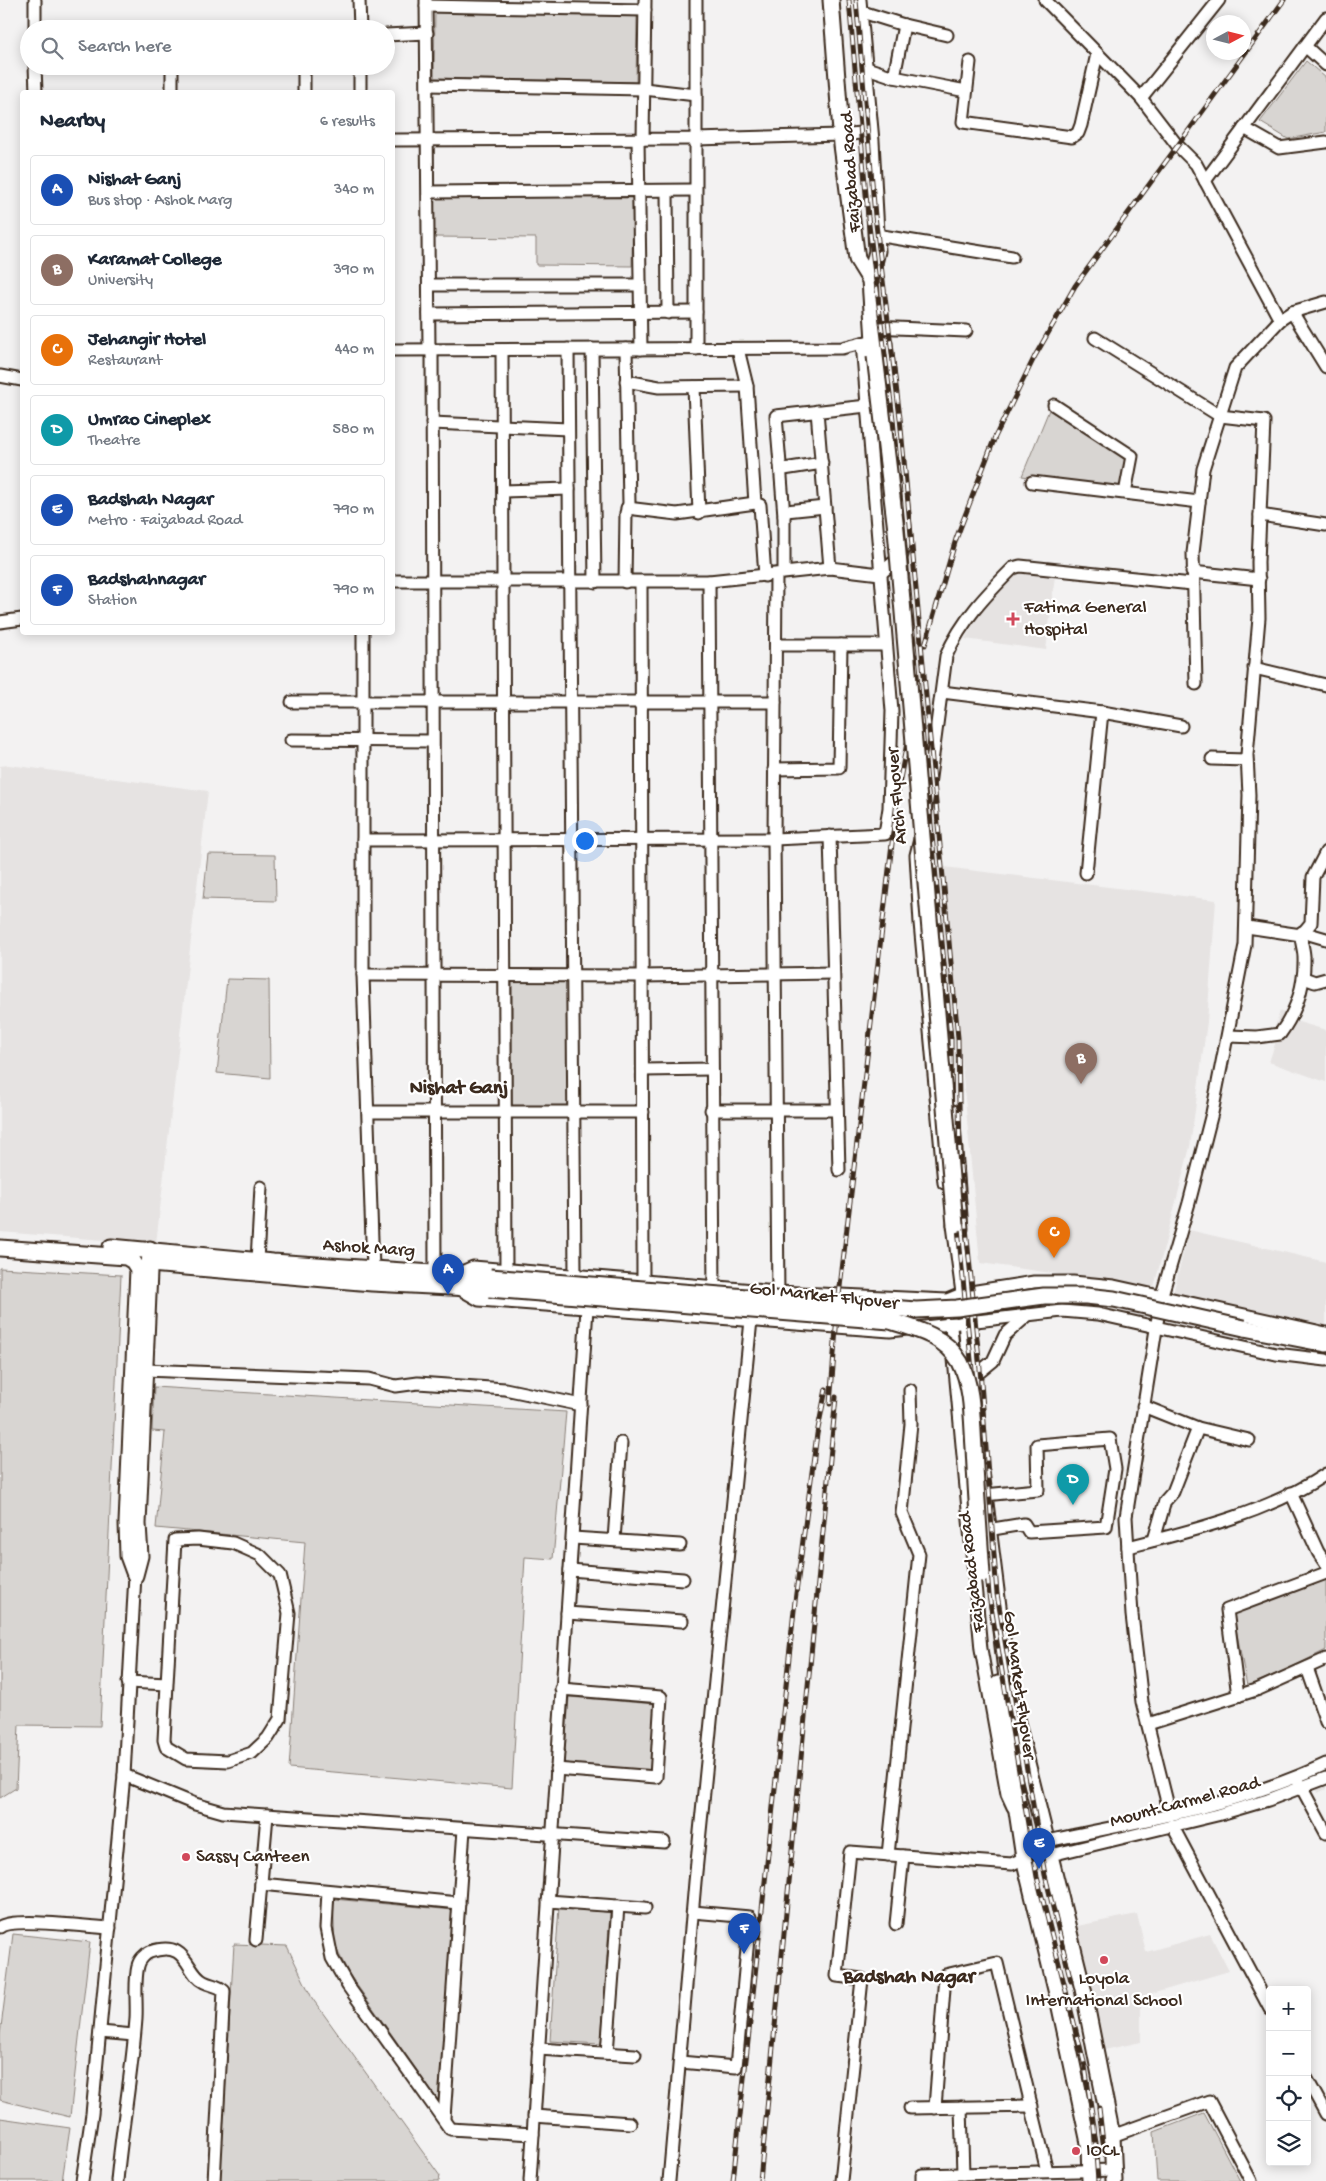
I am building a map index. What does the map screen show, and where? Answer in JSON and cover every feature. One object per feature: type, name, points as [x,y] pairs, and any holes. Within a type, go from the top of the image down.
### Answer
[{"type":"main road","points":[[832,0],[841,135],[857,258],[870,280]]},
{"type":"main road","name":"Faizabad Road","points":[[858,6],[870,132],[878,251],[870,280],[870,337]]},
{"type":"main road","name":"Arch Flyover","points":[[870,337],[876,356],[896,530],[957,1248]]},
{"type":"main road","name":"Ashok Marg","points":[[0,1239],[372,1283],[456,1281]]},
{"type":"main road","points":[[0,1248],[126,1258],[133,1261],[138,1273],[127,1523],[128,1556],[135,1575]]},
{"type":"main road","name":"Faizabad Road","points":[[957,1248],[964,1293],[959,1323],[971,1379],[987,1530],[1008,1686],[1083,1989],[1112,2136],[1114,2175]]},
{"type":"main road","points":[[135,1575],[140,1556],[138,1524],[150,1257]]},
{"type":"main road","name":"Ashok Marg","points":[[150,1257],[257,1261],[372,1269],[435,1274],[456,1281]]},
{"type":"main road","name":"Gol Market Flyover","points":[[456,1281],[916,1310],[957,1308],[1044,1296],[1086,1296],[1114,1299],[1244,1328],[1319,1342]]},
{"type":"main road","name":"Gol Market Flyover","points":[[489,1283],[890,1321],[927,1332],[942,1342],[960,1362],[966,1381],[971,1411],[982,1574],[1016,1814]]},
{"type":"main road","name":"Faizabad Road","points":[[1016,1814],[1024,1858],[1058,1998],[1089,2143],[1090,2175]]},
{"type":"street","points":[[35,0],[35,20]]},
{"type":"street","points":[[359,0],[360,20]]},
{"type":"street","points":[[696,0],[696,349]]},
{"type":"street","points":[[1046,0],[1141,98],[1177,144],[1196,164],[1280,320]]},
{"type":"street","points":[[1141,98],[1219,0]]},
{"type":"street","points":[[435,1274],[432,423],[426,3],[645,5],[644,89],[640,139],[639,191],[641,349]]},
{"type":"street","points":[[858,6],[904,25],[947,35]]},
{"type":"street","points":[[1205,181],[1326,18]]},
{"type":"street","points":[[894,78],[904,25]]},
{"type":"street","points":[[395,35],[427,33]]},
{"type":"street","points":[[1305,46],[1326,65]]},
{"type":"street","points":[[970,62],[963,122],[1072,137],[1078,133],[1081,125],[1097,54]]},
{"type":"street","points":[[864,67],[894,78],[966,91]]},
{"type":"street","points":[[36,75],[36,90]]},
{"type":"street","points":[[172,75],[172,90]]},
{"type":"street","points":[[304,75],[304,90]]},
{"type":"street","points":[[360,75],[360,90]]},
{"type":"street","points":[[428,85],[644,89],[696,95]]},
{"type":"street","points":[[1244,128],[1279,148],[1326,142]]},
{"type":"street","points":[[395,140],[695,139],[841,135],[870,132]]},
{"type":"street","points":[[429,192],[695,190]]},
{"type":"street","points":[[667,191],[668,313]]},
{"type":"street","points":[[876,235],[1012,257]]},
{"type":"street","points":[[429,285],[640,285]]},
{"type":"street","points":[[1196,684],[1192,572],[1203,469],[1235,368],[1280,320],[1292,312],[1326,302]]},
{"type":"street","points":[[429,314],[696,312]]},
{"type":"street","points":[[1292,312],[1326,367]]},
{"type":"street","points":[[395,350],[842,348],[870,337],[966,331]]},
{"type":"street","points":[[363,840],[774,839],[884,834],[889,808],[892,711],[867,406],[870,337]]},
{"type":"street","points":[[395,581],[709,581],[830,568],[880,574],[902,555],[906,536],[886,343],[870,337]]},
{"type":"street","points":[[1095,338],[1220,416],[1264,421],[1260,514],[1259,618],[1246,760],[1249,795],[1247,927],[1245,945],[1212,1113],[1189,1203],[1161,1298],[1126,1516],[1132,1615],[1142,1702],[1171,1820],[1266,2001]]},
{"type":"street","points":[[592,349],[595,582]]},
{"type":"street","points":[[625,582],[627,508],[626,349]]},
{"type":"street","points":[[738,349],[747,386],[755,503]]},
{"type":"street","points":[[502,350],[506,1270]]},
{"type":"street","points":[[568,350],[575,1276]]},
{"type":"street","points":[[0,376],[20,380]]},
{"type":"street","points":[[626,381],[659,387],[747,386]]},
{"type":"street","points":[[694,387],[699,512]]},
{"type":"street","points":[[1054,405],[1132,456],[1125,493]]},
{"type":"street","points":[[777,1322],[774,839],[775,574],[784,516],[776,416],[867,406]]},
{"type":"street","points":[[817,411],[830,568]]},
{"type":"street","points":[[432,423],[568,429]]},
{"type":"street","points":[[780,464],[784,469],[822,464]]},
{"type":"street","points":[[1032,482],[1199,502]]},
{"type":"street","points":[[503,490],[569,489]]},
{"type":"street","points":[[627,508],[677,514],[755,503],[760,505],[775,574]]},
{"type":"street","points":[[784,516],[786,512],[825,507]]},
{"type":"street","points":[[1260,514],[1326,525]]},
{"type":"street","points":[[957,1248],[950,1234],[949,1225],[920,924],[916,855],[926,815],[946,656],[955,636],[974,608],[1013,568],[1020,566],[1192,584]]},
{"type":"street","points":[[1192,572],[1259,578]]},
{"type":"street","points":[[709,581],[713,1317]]},
{"type":"street","points":[[641,582],[644,1280]]},
{"type":"street","points":[[0,622],[20,619]]},
{"type":"street","points":[[363,635],[363,975],[369,1112],[368,1162],[372,1269]]},
{"type":"street","points":[[776,646],[886,646]]},
{"type":"street","points":[[774,769],[839,768],[842,646]]},
{"type":"street","points":[[1254,668],[1326,685]]},
{"type":"street","points":[[942,692],[1102,712],[1181,726]]},
{"type":"street","points":[[292,702],[363,704],[642,701],[775,702]]},
{"type":"street","points":[[1086,873],[1102,712]]},
{"type":"street","points":[[291,740],[432,741]]},
{"type":"street","points":[[1212,759],[1246,760]]},
{"type":"street","points":[[926,815],[961,1199],[962,1226],[957,1248]]},
{"type":"street","points":[[830,836],[839,1170]]},
{"type":"street","points":[[1228,1036],[1263,1037],[1280,1034],[1290,1019],[1304,978],[1304,954],[1301,949],[1302,933],[1311,923],[1313,877],[1326,852]]},
{"type":"street","points":[[1247,927],[1302,933],[1326,939]]},
{"type":"street","points":[[363,975],[643,976],[834,973]]},
{"type":"street","points":[[1304,978],[1315,982],[1326,979]]},
{"type":"street","points":[[643,1070],[711,1069]]},
{"type":"street","points":[[712,1110],[837,1110]]},
{"type":"street","points":[[369,1112],[643,1112]]},
{"type":"street","points":[[257,1261],[261,1187]]},
{"type":"street","name":"Ashok Marg","points":[[947,1300],[778,1292],[473,1267],[456,1281],[479,1300],[890,1331],[1028,1314],[1062,1312],[1098,1314],[1276,1354],[1326,1360]]},
{"type":"street","points":[[947,1300],[964,1293],[1034,1282],[1073,1282],[1114,1286],[1161,1298],[1234,1311],[1326,1333]]},
{"type":"street","points":[[821,1326],[824,1294]]},
{"type":"street","points":[[862,1296],[862,1328]]},
{"type":"street","name":"Faizabad Road","points":[[947,1300],[959,1323],[980,1649],[1007,1794],[1016,1814]]},
{"type":"street","points":[[530,2181],[587,1308]]},
{"type":"street","points":[[971,1379],[993,1361],[1005,1335],[1028,1314]]},
{"type":"street","points":[[669,2181],[693,1912],[751,1320]]},
{"type":"street","points":[[145,1370],[369,1379],[396,1386],[418,1383],[505,1389],[581,1405]]},
{"type":"street","points":[[888,1855],[919,1554],[902,1513],[911,1424],[910,1390]]},
{"type":"street","points":[[1144,1406],[1198,1428],[1249,1440]]},
{"type":"street","points":[[1154,1540],[1165,1501],[1173,1492],[1198,1428]]},
{"type":"street","points":[[984,1495],[1038,1490],[1037,1445],[1110,1439],[1115,1469],[1106,1527],[1029,1532],[1024,1524],[987,1530]]},
{"type":"street","points":[[614,1540],[621,1443]]},
{"type":"street","points":[[1128,1547],[1207,1526],[1274,1502],[1326,1474]]},
{"type":"street","points":[[1292,1493],[1318,1552],[1326,1564]]},
{"type":"street","points":[[1108,1515],[1126,1516]]},
{"type":"street","points":[[573,1538],[680,1545]]},
{"type":"street","points":[[198,1539],[233,1543],[260,1555],[280,1575],[289,1613],[280,1719],[268,1738],[252,1753],[228,1761],[186,1759],[166,1747],[164,1740],[167,1684],[175,1540],[198,1539]]},
{"type":"street","points":[[570,1570],[683,1579]]},
{"type":"street","points":[[1238,1696],[1227,1610],[1326,1573]]},
{"type":"street","points":[[82,2181],[100,2032],[124,1775],[135,1575]]},
{"type":"street","points":[[567,1613],[682,1621]]},
{"type":"street","points":[[1148,1724],[1238,1696],[1326,1659]]},
{"type":"street","points":[[1307,1668],[1326,1722]]},
{"type":"street","points":[[128,1682],[167,1684]]},
{"type":"street","points":[[556,1769],[656,1777],[662,1696],[561,1689]]},
{"type":"street","points":[[1171,1820],[1204,1806],[1296,1776],[1326,1764]]},
{"type":"street","points":[[124,1775],[195,1804],[223,1812],[552,1836],[664,1842]]},
{"type":"street","points":[[1296,1776],[1326,1833]]},
{"type":"street","name":"Mount Carmel Road","points":[[1049,1848],[1171,1820],[1217,1815],[1302,1788],[1326,1778]]},
{"type":"street","points":[[256,1940],[267,1815]]},
{"type":"street","points":[[444,2118],[464,1829]]},
{"type":"street","points":[[841,2181],[862,1980],[837,1976],[850,1852],[1012,1864],[1024,1858]]},
{"type":"street","points":[[896,1924],[903,1856]]},
{"type":"street","points":[[261,1884],[459,1904]]},
{"type":"street","points":[[328,1891],[326,1928],[332,1958],[348,1986],[444,2118],[450,2130],[533,2134]]},
{"type":"street","points":[[548,1901],[645,1908]]},
{"type":"street","points":[[607,2053],[618,1906]]},
{"type":"street","points":[[680,2062],[736,2067],[750,1917],[693,1912]]},
{"type":"street","points":[[0,1927],[3,1924],[24,1921],[110,1928]]},
{"type":"street","points":[[117,2181],[134,2035],[138,1965],[143,1957],[150,1953],[164,1950],[175,1952],[187,1959],[195,1975],[204,1982],[218,1985],[224,1991],[214,2181]]},
{"type":"street","points":[[935,2108],[945,1975],[997,1962],[1032,2106],[1051,2174]]},
{"type":"street","points":[[100,2032],[134,2035]]},
{"type":"street","points":[[538,2049],[636,2055]]},
{"type":"street","points":[[1311,2086],[1326,2114]]},
{"type":"street","points":[[1112,2136],[1210,2101],[1251,2181]]},
{"type":"street","points":[[910,2108],[1032,2106]]},
{"type":"street","points":[[961,2107],[963,2174]]},
{"type":"street","points":[[534,2116],[630,2123]]},
{"type":"street","points":[[922,2181],[922,2175],[963,2174],[1000,2177],[1051,2174],[1114,2175]]},
{"type":"shaded area","points":[[435,11],[637,15],[636,82],[434,78]]},
{"type":"shaded area","points":[[1306,61],[1326,78],[1326,132],[1288,139],[1260,122]]},
{"type":"shaded area","points":[[433,196],[633,198],[632,266],[536,265],[536,238],[433,237]]},
{"type":"shaded area","points":[[1049,410],[1126,459],[1121,490],[1022,476]]},
{"type":"shaded area","name":"Fatima General Hospital","points":[[1017,572],[1055,576],[1046,650],[965,639],[987,600]]},
{"type":"shaded area","points":[[9,765],[208,791],[156,1244],[0,1232],[0,766]]},
{"type":"shaded area","points":[[208,854],[275,855],[276,901],[203,899]]},
{"type":"shaded area","points":[[944,867],[1216,900],[1207,1022],[1190,1147],[1154,1287],[980,1263]]},
{"type":"shaded area","points":[[227,979],[269,980],[270,1078],[217,1073]]},
{"type":"shaded area","points":[[512,979],[567,979],[568,1107],[512,1108]]},
{"type":"shaded area","points":[[1280,1011],[1296,1018],[1295,1021],[1326,1030],[1326,1082],[1269,1062],[1279,1032],[1274,1030]]},
{"type":"shaded area","points":[[1189,1230],[1326,1262],[1326,1327],[1173,1294]]},
{"type":"shaded area","points":[[0,1268],[121,1275],[100,1726],[19,1725],[16,1788],[0,1798]]},
{"type":"shaded area","points":[[154,1387],[566,1412],[553,1559],[525,1557],[512,1788],[289,1768],[305,1542],[156,1528],[165,1432],[152,1431]]},
{"type":"shaded area","points":[[1326,1580],[1326,1650],[1286,1670],[1247,1686],[1233,1613]]},
{"type":"shaded area","points":[[569,1697],[655,1704],[650,1770],[564,1764]]},
{"type":"shaded area","points":[[1326,1755],[1326,1789],[1318,1793],[1309,1764]]},
{"type":"shaded area","points":[[333,1899],[453,1910],[438,2100],[349,1974],[335,1946]]},
{"type":"shaded area","points":[[559,1907],[610,1911],[601,2044],[550,2041]]},
{"type":"shaded area","points":[[1137,1914],[1146,1952],[1210,1934],[1229,1971],[1141,1997],[1141,2042],[1104,2050],[1077,1926]]},
{"type":"shaded area","points":[[13,1934],[90,1942],[70,2117],[0,2100],[0,2035]]},
{"type":"shaded area","points":[[234,1944],[287,1946],[312,1998],[440,2176],[439,2181],[220,2181]]},
{"type":"shaded area","points":[[1204,2113],[1240,2181],[1157,2181],[1154,2132]]},
{"type":"shaded area","points":[[0,2118],[70,2128],[62,2181],[0,2181]]},
{"type":"railway","points":[[849,0],[868,217],[893,419],[951,1038],[952,1167],[972,1370],[989,1595],[1037,1877],[1085,2066],[1094,2127],[1098,2181]]},
{"type":"railway","points":[[856,0],[875,216],[900,418],[958,1038],[960,1167],[980,1369],[997,1594],[1045,1875],[1071,1981]]},
{"type":"railway","points":[[925,645],[956,539],[995,437],[1035,356],[1075,286],[1284,0]]},
{"type":"railway","points":[[830,1404],[838,1304],[899,784],[916,697]]},
{"type":"railway","points":[[733,2181],[795,1601],[817,1434],[826,1389]]},
{"type":"railway","points":[[760,2181],[836,1397]]},
{"type":"railway","points":[[1099,2108],[1103,2143]]},
{"type":"place","name":"Fatima General Hospital","points":[[1013,619]]},
{"type":"place","name":"Karamat College","points":[[1081,1084]]},
{"type":"place","name":"Jehangir Hotel","points":[[1054,1258]]},
{"type":"place","name":"Nishat Ganj","points":[[448,1295]]},
{"type":"place","name":"Umrao Cineplex","points":[[1073,1505]]},
{"type":"place","name":"Sassy Canteen","points":[[186,1857]]},
{"type":"place","name":"Badshah Nagar","points":[[1039,1869]]},
{"type":"place","name":"Badshahnagar","points":[[744,1954]]},
{"type":"place","name":"Loyola International School","points":[[1104,1960]]},
{"type":"place","name":"IOCL","points":[[1076,2151]]},
{"type":"district","name":"Nishat Ganj","points":[[459,1089]]},
{"type":"district","name":"Badshah Nagar","points":[[909,1978]]}]
